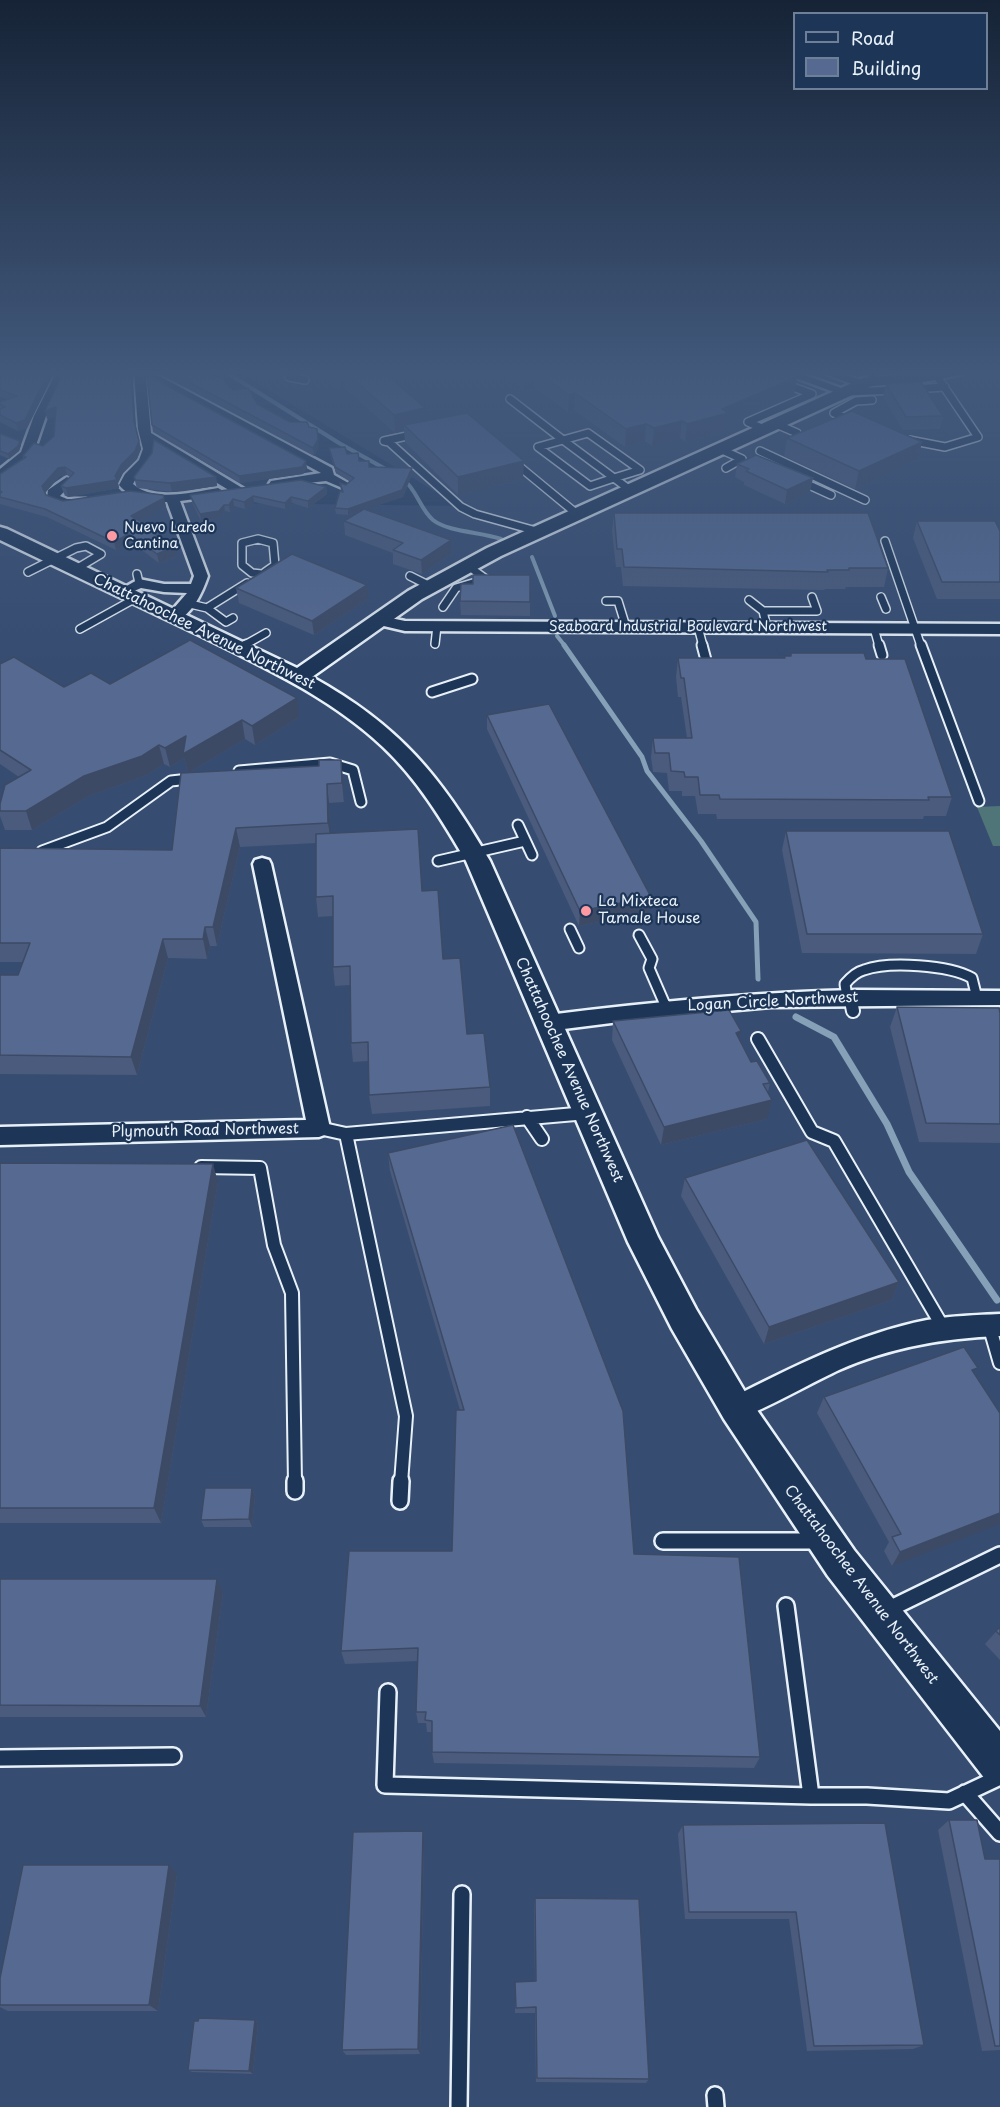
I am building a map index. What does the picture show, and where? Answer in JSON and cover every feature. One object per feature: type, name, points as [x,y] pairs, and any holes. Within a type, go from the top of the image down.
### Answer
[{"type":"street","points":[[132,493],[126,485],[137,469]]},
{"type":"street","points":[[212,469],[248,488]]},
{"type":"street","points":[[324,469],[327,471],[328,477]]},
{"type":"street","points":[[299,676],[376,620],[430,586],[577,514],[675,469]]},
{"type":"street","points":[[114,496],[132,493],[172,498],[328,477],[345,485]]},
{"type":"street","points":[[67,481],[53,493],[54,498],[65,503],[96,500]]},
{"type":"street","points":[[172,498],[201,576],[196,589],[181,609]]},
{"type":"street","name":"Chattahoochee Avenue Northwest","points":[[0,533],[65,564],[134,586],[181,609],[240,648],[299,676],[351,708],[394,744],[431,784],[473,851],[644,1242],[684,1319],[736,1408],[825,1541],[1000,1764]]},
{"type":"street","points":[[134,586],[196,589]]},
{"type":"street","name":"Seaboard Industrial Boulevard Northwest","points":[[376,620],[391,625],[437,626],[1000,629]]},
{"type":"street","name":"Plymouth Road Northwest","points":[[0,1136],[320,1128],[262,864]]},
{"type":"street","name":"Logan Circle Northwest","points":[[548,1023],[666,1008],[766,1000],[850,1002],[1000,999]]},
{"type":"street","points":[[736,1408],[830,1361],[868,1346],[920,1332],[995,1325]]},
{"type":"lane","points":[[418,469],[451,500],[476,514],[540,532]]},
{"type":"lane","points":[[524,469],[577,514]]},
{"type":"lane","points":[[568,469],[590,486],[639,469]]},
{"type":"lane","points":[[603,469],[630,490]]},
{"type":"lane","points":[[799,469],[865,500]]},
{"type":"lane","points":[[792,477],[831,495]]},
{"type":"lane","points":[[181,609],[207,608],[262,574],[275,565],[273,543],[266,539],[247,540],[242,543],[242,565],[252,573],[262,574]]},
{"type":"lane","points":[[885,541],[979,801]]},
{"type":"lane","points":[[28,572],[65,564]]},
{"type":"lane","points":[[443,607],[456,588],[486,579],[468,566]]},
{"type":"lane","points":[[410,576],[430,586]]},
{"type":"lane","points":[[80,629],[134,586]]},
{"type":"lane","points":[[812,597],[821,628]]},
{"type":"lane","points":[[881,597],[886,609]]},
{"type":"lane","points":[[749,600],[763,611],[817,611]]},
{"type":"lane","points":[[606,601],[618,601],[626,627]]},
{"type":"lane","points":[[207,608],[226,622],[233,618]]},
{"type":"lane","points":[[763,611],[767,628]]},
{"type":"lane","points":[[435,644],[437,626]]},
{"type":"lane","points":[[698,627],[706,660]]},
{"type":"lane","points":[[874,628],[882,655]]},
{"type":"lane","points":[[240,648],[266,633]]},
{"type":"lane","points":[[432,692],[472,679]]},
{"type":"lane","points":[[224,773],[330,763],[353,770],[361,802]]},
{"type":"lane","points":[[28,853],[58,848],[107,827],[171,781],[180,780]]},
{"type":"lane","points":[[518,825],[532,855]]},
{"type":"lane","points":[[438,861],[473,851],[525,841]]},
{"type":"lane","points":[[570,928],[579,948]]},
{"type":"lane","points":[[639,935],[652,959],[649,968],[666,1008]]},
{"type":"lane","points":[[850,1002],[845,984],[855,974],[871,968],[964,972],[972,978],[977,998]]},
{"type":"lane","points":[[758,1039],[812,1132],[834,1141],[944,1329]]},
{"type":"lane","points":[[320,1128],[346,1134],[587,1113]]},
{"type":"lane","points":[[526,1117],[542,1139]]},
{"type":"lane","points":[[346,1134],[406,1416],[400,1501]]},
{"type":"lane","points":[[189,1167],[261,1168],[274,1245],[292,1293],[295,1491]]},
{"type":"lane","points":[[995,1325],[1000,1363]]},
{"type":"lane","points":[[663,1541],[825,1541]]},
{"type":"lane","points":[[880,1613],[1000,1555]]},
{"type":"lane","points":[[786,1606],[812,1796]]},
{"type":"lane","points":[[388,1692],[385,1785],[867,1796],[949,1801],[1000,1776]]},
{"type":"lane","points":[[0,1758],[172,1756]]},
{"type":"lane","points":[[965,1793],[1000,1833]]},
{"type":"lane","points":[[459,2107],[462,1894]]},
{"type":"shaded area","points":[[399,469],[1000,469],[1000,2107],[0,2107],[0,500],[459,506]]},
{"type":"green space","points":[[1000,806],[1000,846],[993,846],[977,807]]},
{"type":"building","points":[[7,469],[57,469],[42,486],[46,495],[63,501],[130,491],[163,495],[164,498],[131,516],[157,530],[152,532],[174,547],[157,554],[129,534],[114,542],[45,509],[0,497],[2,492],[0,491],[0,474]]},
{"type":"building","points":[[68,469],[119,469],[115,476],[117,480],[66,488],[61,486],[74,473]]},
{"type":"building","points":[[140,469],[203,469],[216,477],[170,483],[136,480],[134,477]]},
{"type":"building","points":[[228,469],[286,469],[239,476]]},
{"type":"building","points":[[339,469],[411,469],[402,490],[348,509],[335,508],[340,491],[343,492],[340,483],[346,485],[354,478]]},
{"type":"building","points":[[450,469],[490,469],[458,477]]},
{"type":"building","points":[[792,469],[813,478],[787,490],[746,471]]},
{"type":"building","points":[[301,480],[326,487],[308,501],[291,497],[285,503],[253,496],[244,502],[233,499],[229,505],[224,505],[219,511],[200,514],[190,495]]},
{"type":"building","points":[[364,509],[451,540],[421,560],[393,550],[403,543],[344,521]]},
{"type":"building","points":[[614,513],[868,513],[888,568],[849,568],[849,570],[827,570],[828,572],[624,567],[622,549],[617,549]]},
{"type":"building","points":[[917,521],[995,521],[1000,531],[1000,582],[942,582]]},
{"type":"building","points":[[292,554],[367,585],[312,621],[236,588]]},
{"type":"building","points":[[473,575],[530,575],[530,602],[460,601],[461,584],[473,584]]},
{"type":"building","points":[[190,640],[297,698],[252,726],[242,720],[183,754],[186,736],[165,748],[159,745],[142,756],[84,776],[26,811],[0,811],[5,785],[31,770],[0,750],[0,664],[14,657],[64,687],[91,673],[110,684]]},
{"type":"building","points":[[791,653],[864,653],[866,659],[905,659],[952,797],[928,797],[929,800],[720,799],[719,795],[700,795],[698,777],[685,777],[684,772],[671,771],[669,753],[655,753],[653,738],[692,738],[684,678],[681,678],[678,658],[785,658],[784,656],[791,656]]},
{"type":"building","points":[[549,704],[651,897],[580,911],[487,715]]},
{"type":"building","points":[[319,760],[341,760],[342,783],[327,784],[328,823],[236,828],[213,927],[205,927],[203,939],[163,939],[131,1057],[0,1055],[0,975],[18,975],[30,943],[0,943],[0,848],[172,850],[181,773],[319,766]]},
{"type":"building","points":[[418,829],[422,891],[438,890],[443,959],[460,958],[467,1034],[484,1033],[490,1087],[369,1095],[368,1042],[351,1043],[350,966],[333,967],[333,896],[316,897],[316,834]]},
{"type":"building","points":[[786,831],[949,831],[983,934],[807,934]]},
{"type":"building","points":[[897,1007],[999,1008],[1000,1124],[926,1123]]},
{"type":"building","points":[[729,1010],[741,1031],[736,1033],[751,1062],[757,1061],[770,1083],[763,1084],[772,1100],[664,1127],[613,1021]]},
{"type":"building","points":[[513,1125],[623,1411],[634,1554],[739,1557],[760,1757],[432,1752],[432,1721],[425,1720],[426,1712],[416,1712],[418,1648],[341,1651],[349,1551],[452,1551],[456,1410],[464,1410],[388,1153]]},
{"type":"building","points":[[807,1140],[899,1282],[769,1327],[685,1178]]},
{"type":"building","points":[[0,1163],[213,1164],[154,1508],[0,1508]]},
{"type":"building","points":[[964,1347],[978,1368],[972,1370],[1000,1413],[1000,1513],[900,1552],[892,1537],[901,1534],[824,1397]]},
{"type":"building","points":[[205,1488],[252,1488],[249,1519],[201,1520]]},
{"type":"building","points":[[0,1579],[217,1579],[200,1706],[0,1705]]},
{"type":"building","points":[[949,1820],[977,1820],[985,1859],[1000,1859],[1000,2046],[995,2046]]},
{"type":"building","points":[[885,1823],[924,2045],[814,2046],[796,1912],[689,1912],[683,1825]]},
{"type":"building","points":[[423,1831],[418,2049],[342,2050],[353,1832]]},
{"type":"building","points":[[23,1865],[169,1865],[149,2005],[0,2005],[0,1978]]},
{"type":"building","points":[[535,1898],[639,1899],[649,2079],[537,2078],[536,2007],[516,2008],[515,1982],[536,1981]]},
{"type":"building","points":[[199,2018],[255,2020],[249,2071],[188,2070],[194,2021],[198,2021]]},
{"type":"waterway","points":[[403,479],[412,488],[425,511],[439,524],[501,539]]},
{"type":"waterway","points":[[532,557],[555,616]]},
{"type":"waterway","points":[[557,636],[565,646]]},
{"type":"waterway","points":[[564,645],[642,757],[647,771],[701,841],[756,922],[758,979]]},
{"type":"waterway","points":[[796,1017],[834,1037],[887,1124],[909,1172],[997,1300]]},
{"type":"place","name":"Nuevo Laredo Cantina","points":[[112,536]]},
{"type":"place","name":"La Mixteca Tamale House","points":[[586,911]]}]
